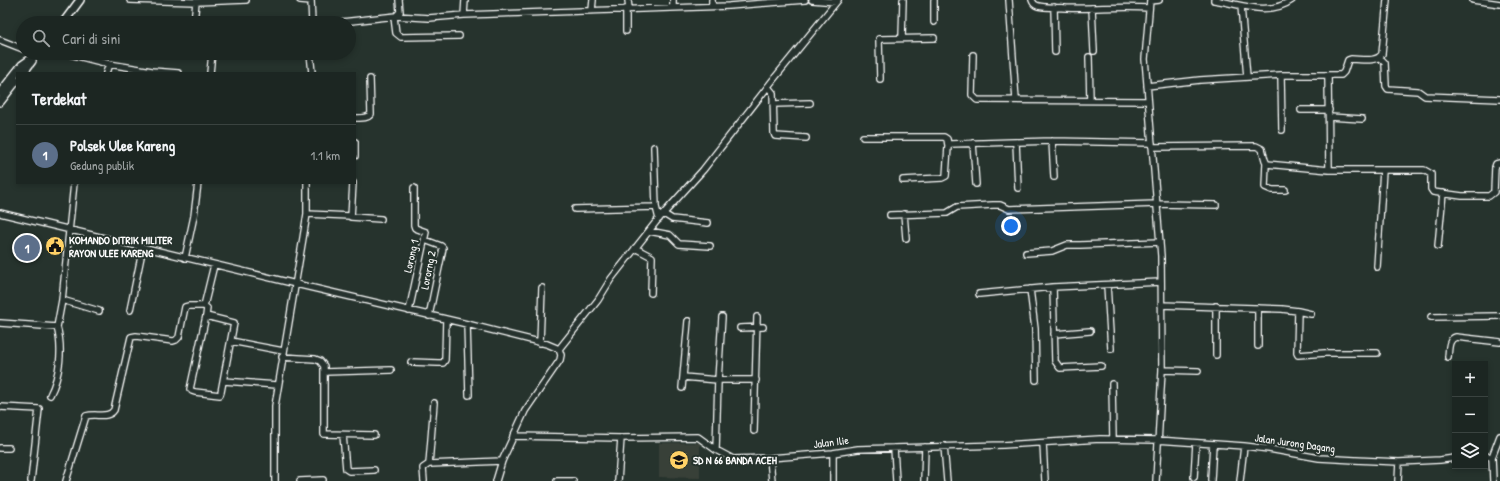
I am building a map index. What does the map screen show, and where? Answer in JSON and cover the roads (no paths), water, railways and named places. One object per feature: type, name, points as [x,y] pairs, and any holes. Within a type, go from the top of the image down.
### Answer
[{"type":"street","points":[[68,16],[80,0]]},
{"type":"street","points":[[130,0],[196,2],[246,0]]},
{"type":"street","points":[[300,0],[311,0],[312,16]]},
{"type":"street","points":[[395,16],[400,12],[399,0]]},
{"type":"street","points":[[464,15],[465,0]]},
{"type":"street","points":[[592,0],[592,10]]},
{"type":"street","points":[[626,31],[628,0]]},
{"type":"street","points":[[673,0],[673,7]]},
{"type":"street","points":[[356,21],[395,16],[429,18],[464,15],[673,7],[712,3],[805,0]]},
{"type":"street","points":[[812,0],[837,1]]},
{"type":"street","points":[[902,38],[903,0]]},
{"type":"street","points":[[934,0],[934,22]]},
{"type":"street","points":[[1009,0],[1016,100]]},
{"type":"street","points":[[1032,0],[1036,6],[1092,8],[1125,6],[1149,8]]},
{"type":"street","points":[[1156,481],[1157,440],[1162,370],[1160,242],[1145,59],[1150,0],[1159,0]]},
{"type":"street","points":[[1214,0],[1241,6],[1266,9],[1280,7],[1292,0]]},
{"type":"street","points":[[1147,86],[1281,74],[1341,75],[1344,72],[1346,62],[1351,59],[1375,60],[1380,58],[1382,54],[1387,0]]},
{"type":"street","points":[[1473,0],[1500,4]]},
{"type":"street","points":[[559,349],[598,300],[611,279],[635,248],[703,170],[837,1]]},
{"type":"street","points":[[195,16],[196,2]]},
{"type":"street","points":[[1241,6],[1247,77]]},
{"type":"street","points":[[1054,7],[1055,52]]},
{"type":"street","points":[[1092,8],[1094,51]]},
{"type":"street","points":[[395,16],[396,33],[401,37],[459,36]]},
{"type":"street","points":[[880,79],[878,39],[934,38]]},
{"type":"street","points":[[0,40],[16,46]]},
{"type":"street","points":[[973,55],[972,97],[977,100],[1148,100]]},
{"type":"street","points":[[1089,57],[1090,100]]},
{"type":"street","points":[[1380,58],[1384,63],[1386,86],[1388,89],[1418,91],[1425,96],[1500,99]]},
{"type":"street","points":[[0,93],[22,64],[27,60]]},
{"type":"street","points":[[24,72],[31,60]]},
{"type":"street","points":[[93,60],[109,64],[165,72]]},
{"type":"street","points":[[210,72],[211,60]]},
{"type":"street","points":[[311,60],[312,72]]},
{"type":"street","points":[[106,72],[109,64]]},
{"type":"street","points":[[1281,74],[1282,130]]},
{"type":"street","points":[[1328,75],[1329,170]]},
{"type":"street","points":[[356,118],[369,117],[371,114],[370,79]]},
{"type":"street","points":[[0,102],[16,81]]},
{"type":"street","points":[[768,87],[773,93],[775,136],[806,138]]},
{"type":"street","points":[[773,104],[810,103]]},
{"type":"street","points":[[1301,110],[1329,110]]},
{"type":"street","points":[[1329,117],[1362,119]]},
{"type":"street","points":[[863,137],[944,137],[947,139],[946,176],[942,178],[904,180]]},
{"type":"street","points":[[1052,141],[1054,178]]},
{"type":"street","points":[[948,145],[1052,141],[1152,145],[1256,146],[1263,151],[1266,163],[1265,187],[1272,190],[1285,190]]},
{"type":"street","points":[[1016,142],[1018,188]]},
{"type":"street","points":[[974,143],[976,184]]},
{"type":"street","points":[[654,147],[656,207],[659,219]]},
{"type":"street","points":[[1266,163],[1329,170],[1424,170],[1431,174],[1431,189],[1433,192],[1462,196],[1489,196],[1494,192],[1495,167],[1496,164],[1500,162]]},
{"type":"street","points":[[1377,267],[1383,170]]},
{"type":"street","points":[[50,395],[57,378],[60,343],[57,327],[62,300],[74,184]]},
{"type":"street","points":[[185,258],[194,216],[198,184]]},
{"type":"street","points":[[275,481],[275,406],[277,385],[296,284],[307,214],[307,184]]},
{"type":"street","points":[[350,216],[353,184]]},
{"type":"street","name":"Lorong 1","points":[[408,311],[426,232],[415,228],[414,225],[414,188]]},
{"type":"street","points":[[1438,246],[1443,194]]},
{"type":"street","points":[[890,215],[947,213],[956,207],[993,205],[1000,205],[1009,209],[1157,204],[1216,205]]},
{"type":"street","points":[[575,209],[656,207]]},
{"type":"street","points":[[0,212],[214,265],[467,324],[559,349]]},
{"type":"street","points":[[307,214],[381,219]]},
{"type":"street","points":[[664,214],[672,219],[708,223]]},
{"type":"street","points":[[904,214],[906,238]]},
{"type":"street","points":[[649,231],[670,235],[679,244],[710,246]]},
{"type":"street","name":"Lororng 2","points":[[425,240],[443,248],[429,316]]},
{"type":"street","points":[[1026,253],[1052,252],[1067,245],[1080,246],[1160,242]]},
{"type":"street","points":[[130,310],[143,247]]},
{"type":"street","points":[[635,248],[652,257],[651,293]]},
{"type":"street","points":[[206,316],[234,323],[224,381],[220,395],[195,392],[191,390],[206,316],[207,308],[204,306],[214,265]]},
{"type":"street","points":[[979,294],[1053,287],[1161,282]]},
{"type":"street","points":[[1107,285],[1111,349]]},
{"type":"street","points":[[1053,287],[1055,361],[1060,368],[1101,366]]},
{"type":"street","points":[[540,343],[542,288]]},
{"type":"street","points":[[1030,289],[1035,329],[1036,380]]},
{"type":"street","points":[[62,300],[99,311]]},
{"type":"street","points":[[1161,305],[1258,308],[1298,311],[1311,314]]},
{"type":"street","points":[[66,481],[86,416],[108,415],[114,410],[131,337],[136,336],[173,341],[176,340],[179,337],[185,307],[204,306]]},
{"type":"street","points":[[1216,306],[1216,355]]},
{"type":"street","points":[[1258,308],[1258,346]]},
{"type":"street","points":[[1298,311],[1298,355],[1325,353],[1377,353]]},
{"type":"street","points":[[1432,317],[1500,316]]},
{"type":"street","points":[[716,450],[722,317]]},
{"type":"street","points":[[754,431],[760,327],[757,317]]},
{"type":"street","points":[[411,362],[443,363],[445,360],[446,319]]},
{"type":"street","points":[[682,388],[688,321]]},
{"type":"street","points":[[0,322],[57,327]]},
{"type":"street","points":[[467,324],[469,395]]},
{"type":"street","points":[[740,328],[760,327]]},
{"type":"street","points":[[1054,334],[1090,331]]},
{"type":"street","points":[[1448,356],[1450,340],[1452,338],[1456,337],[1500,342]]},
{"type":"street","points":[[231,341],[283,354],[315,359],[322,364],[324,372],[324,434],[374,435]]},
{"type":"street","points":[[496,481],[502,461],[525,411],[560,360],[561,355],[559,349]]},
{"type":"street","points":[[324,372],[391,370]]},
{"type":"street","points":[[1162,370],[1198,371]]},
{"type":"street","points":[[683,377],[718,380],[756,380]]},
{"type":"street","points":[[224,381],[277,385]]},
{"type":"street","points":[[1112,384],[1113,439]]},
{"type":"street","points":[[429,464],[434,403]]},
{"type":"street","points":[[0,407],[39,409],[31,481]]},
{"type":"street","points":[[343,435],[346,469],[349,471],[374,470]]},
{"type":"street","name":"Jalan Ilie","points":[[513,436],[621,438],[698,437],[716,450],[733,459],[770,458],[833,453],[858,449],[1043,443],[1113,439],[1157,440]]},
{"type":"street","points":[[1493,481],[1500,436]]},
{"type":"street","points":[[618,481],[621,438]]},
{"type":"street","name":"Jalan Jurong Dagang","points":[[1157,440],[1244,446],[1319,458],[1399,462],[1452,458]]},
{"type":"street","points":[[1043,443],[1045,481]]},
{"type":"street","points":[[1194,477],[1196,443]]},
{"type":"street","points":[[1211,480],[1213,444]]},
{"type":"street","points":[[944,446],[947,481]]},
{"type":"street","points":[[1240,481],[1244,446]]},
{"type":"street","points":[[924,481],[925,447]]},
{"type":"street","points":[[0,448],[9,448]]},
{"type":"street","points":[[894,448],[896,481]]},
{"type":"street","points":[[833,453],[833,481]]},
{"type":"street","points":[[770,458],[772,481]]},
{"type":"street","points":[[424,481],[423,468],[429,464],[502,461]]},
{"type":"street","points":[[1398,481],[1399,462]]},
{"type":"street","points":[[300,481],[323,480]]},
{"type":"street","points":[[557,481],[573,481]]},
{"type":"place","name":"KOMANDO DITRIK MILITER RAYON ULEE KARENG","points":[[55,246]]},
{"type":"place","name":"Polsek Ulee Kareng","points":[[27,248]]},
{"type":"place","name":"SD N 66 BANDA ACEH","points":[[679,460]]}]
